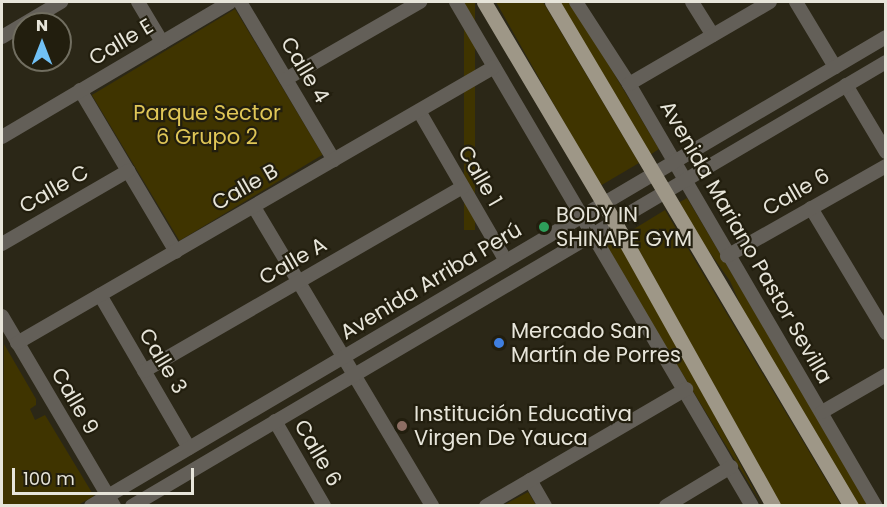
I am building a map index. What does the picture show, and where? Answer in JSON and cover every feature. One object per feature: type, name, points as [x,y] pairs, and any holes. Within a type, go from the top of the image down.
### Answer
[{"type":"main road","points":[[484,2],[614,221],[772,506]]},
{"type":"main road","name":"Avenida Mariano Pastor Sevilla","points":[[552,2],[652,175],[851,506]]},
{"type":"street","points":[[2,37],[61,2]]},
{"type":"street","points":[[138,2],[162,42]]},
{"type":"street","name":"Calle E","points":[[2,135],[230,2]]},
{"type":"street","name":"Calle 4","points":[[240,2],[334,160]]},
{"type":"street","points":[[286,79],[420,2]]},
{"type":"street","points":[[456,2],[686,389],[752,506]]},
{"type":"street","name":"Avenida Mariano Pastor Sevilla","points":[[576,2],[629,84],[727,256],[876,506]]},
{"type":"street","points":[[692,2],[712,35]]},
{"type":"street","points":[[629,84],[770,2]]},
{"type":"street","points":[[796,2],[835,67]]},
{"type":"street","name":"Avenida Arriba Perú","points":[[132,506],[275,421],[349,366],[506,261],[885,38]]},
{"type":"street","name":"Avenida Arriba Perú","points":[[91,506],[111,501],[189,448],[349,366],[614,221],[885,62]]},
{"type":"street","name":"Calle B","points":[[17,343],[494,67]]},
{"type":"street","points":[[846,85],[885,152]]},
{"type":"street","points":[[80,90],[176,252]]},
{"type":"street","name":"Calle 1","points":[[418,111],[506,261]]},
{"type":"street","name":"Calle 6","points":[[727,256],[885,166]]},
{"type":"street","name":"Calle C","points":[[2,244],[128,171]]},
{"type":"street","name":"Calle A","points":[[144,371],[463,187]]},
{"type":"street","points":[[254,207],[432,506]]},
{"type":"street","points":[[811,208],[885,333]]},
{"type":"street","name":"Calle 3","points":[[100,296],[189,448]]},
{"type":"street","name":"Calle 9","points":[[2,316],[111,501]]},
{"type":"street","points":[[822,412],[885,375]]},
{"type":"street","points":[[486,506],[686,389]]},
{"type":"street","name":"Calle 6","points":[[275,421],[320,504]]},
{"type":"street","points":[[666,506],[730,467]]},
{"type":"street","points":[[530,480],[544,506]]},
{"type":"green space","points":[[464,2],[475,2],[475,230],[464,230]]},
{"type":"green space","points":[[496,2],[543,2],[639,163],[600,186]]},
{"type":"green space","points":[[560,2],[571,2],[659,149],[650,155]]},
{"type":"green space","name":"Parque Sector 6 Grupo 2","points":[[235,9],[323,155],[179,241],[92,95]]},
{"type":"green space","points":[[687,198],[869,505],[857,505],[745,315],[730,281],[678,203]]},
{"type":"green space","points":[[665,210],[841,505],[779,505],[629,232]]},
{"type":"green space","points":[[617,239],[708,403],[762,505],[605,246]]},
{"type":"green space","points":[[4,344],[36,399],[36,405],[30,409],[35,420],[45,415],[94,496],[78,505],[2,505]]},
{"type":"green space","points":[[528,492],[536,505],[504,505]]},
{"type":"place","name":"BODY IN SHINAPE GYM","points":[[544,227]]},
{"type":"place","name":"Mercado San Martín de Porres","points":[[499,343]]},
{"type":"place","name":"Institución Educativa Virgen De Yauca","points":[[402,426]]}]
